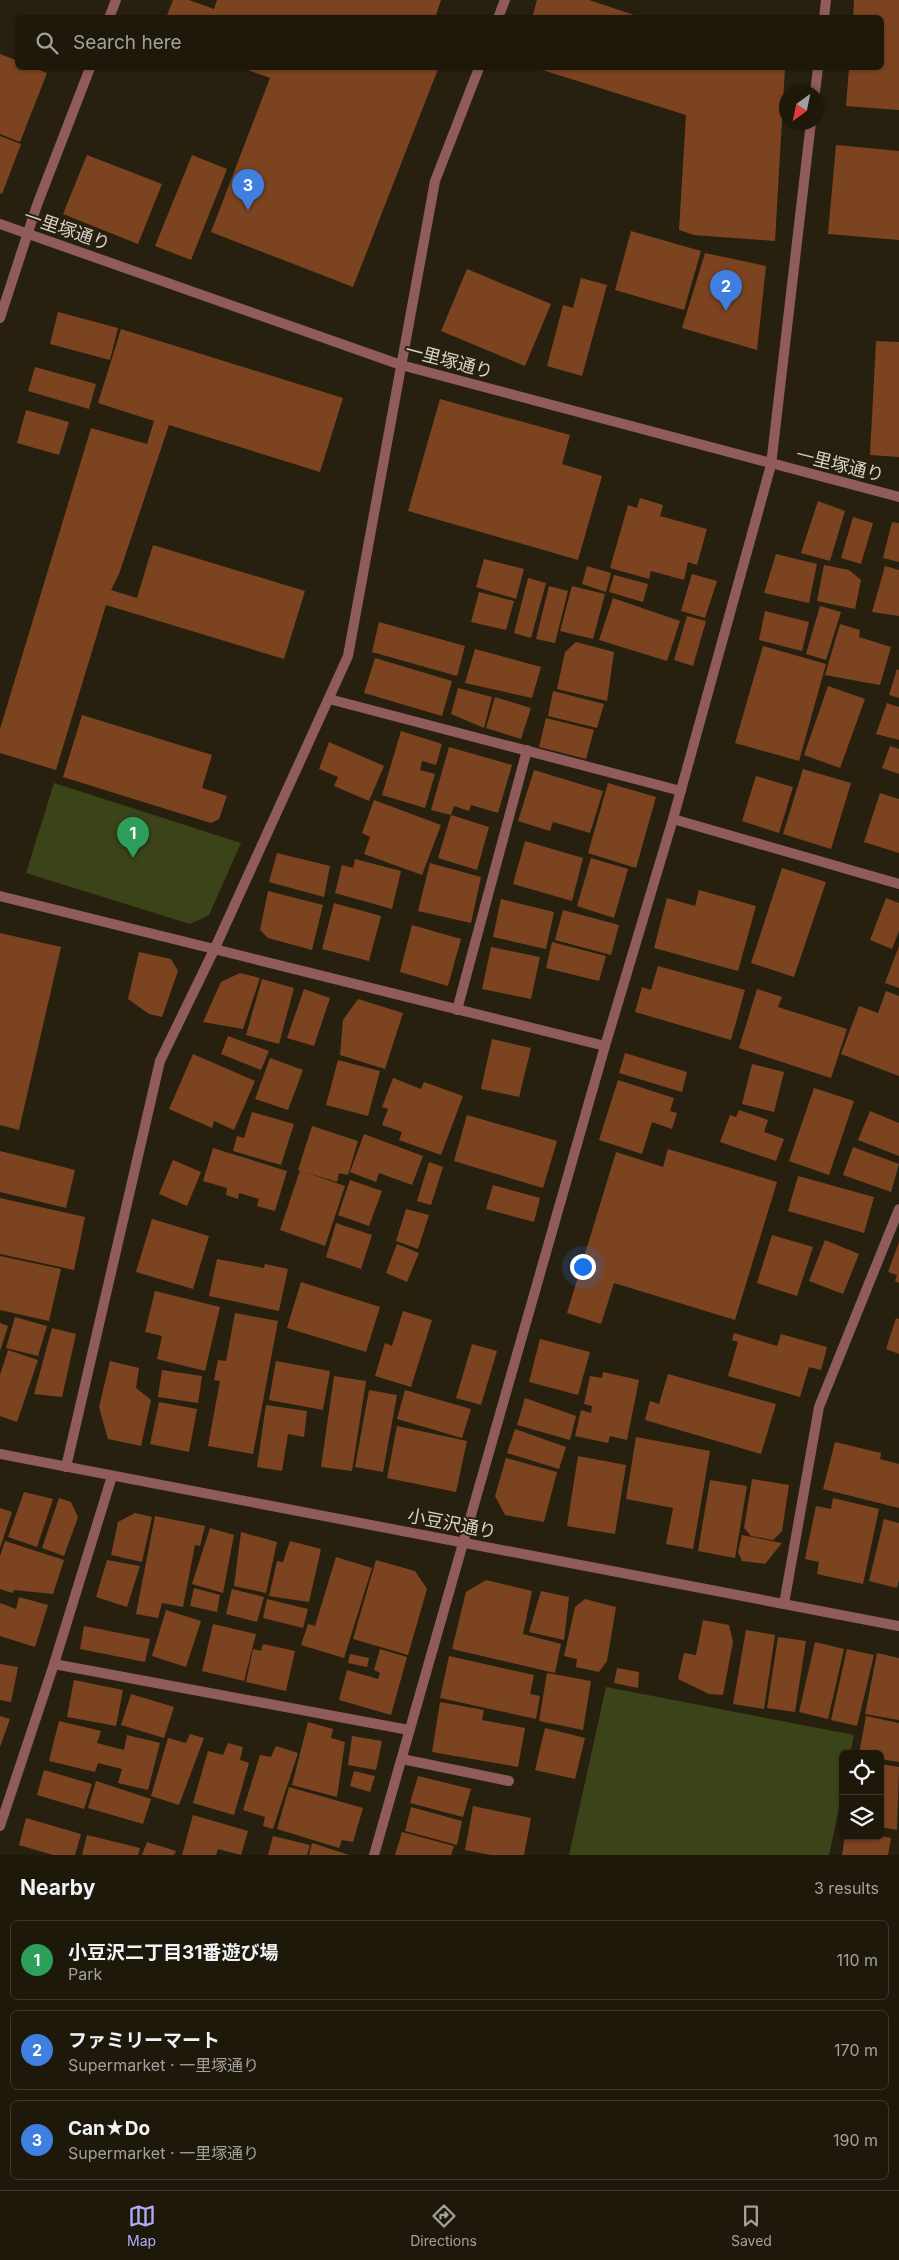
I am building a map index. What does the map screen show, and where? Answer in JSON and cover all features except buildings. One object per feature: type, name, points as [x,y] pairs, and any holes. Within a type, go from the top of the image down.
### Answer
[{"type":"street","points":[[110,15],[116,0]]},
{"type":"street","points":[[499,15],[505,0]]},
{"type":"street","points":[[824,15],[826,0]]},
{"type":"street","points":[[0,318],[27,233],[89,70]]},
{"type":"street","points":[[66,1467],[160,1061],[214,950],[348,656],[435,181],[478,70]]},
{"type":"street","points":[[816,85],[818,70]]},
{"type":"street","points":[[374,1855],[605,1046],[681,791],[771,465],[810,130]]},
{"type":"street","name":"一里塚通り","points":[[0,224],[401,365],[771,465],[899,497]]},
{"type":"street","points":[[329,699],[681,791]]},
{"type":"street","points":[[457,1010],[527,750]]},
{"type":"street","points":[[673,819],[899,884]]},
{"type":"street","points":[[0,896],[605,1046]]},
{"type":"street","points":[[784,1604],[820,1407],[899,1209]]},
{"type":"street","name":"小豆沢通り","points":[[0,1454],[899,1626]]},
{"type":"street","points":[[0,1826],[2,1812],[54,1664],[112,1476]]},
{"type":"street","points":[[54,1664],[409,1730]]},
{"type":"street","points":[[402,1759],[509,1781]]},
{"type":"green space","points":[[54,783],[241,843],[209,915],[190,924],[26,873]]},
{"type":"green space","points":[[606,1687],[854,1735],[851,1750],[839,1750],[839,1808],[829,1855],[569,1855]]},
{"type":"place","name":"Can★Do","points":[[248,210]]},
{"type":"place","name":"ファミリーマート","points":[[726,311]]},
{"type":"place","name":"小豆沢二丁目31番遊び場","points":[[133,858]]}]
